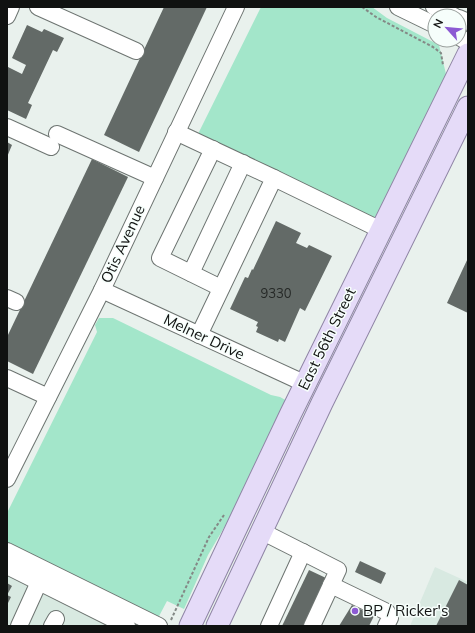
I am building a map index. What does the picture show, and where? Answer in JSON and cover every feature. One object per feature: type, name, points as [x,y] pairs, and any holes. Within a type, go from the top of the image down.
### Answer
[{"type":"main road","name":"East 56th Street","points":[[190,626],[306,384],[468,54]]},
{"type":"main road","name":"East 56th Street","points":[[217,626],[361,323],[468,107]]},
{"type":"main road","points":[[264,525],[292,447],[312,401],[313,393],[306,384]]},
{"type":"street","points":[[7,16],[11,7]]},
{"type":"street","points":[[38,7],[136,51]]},
{"type":"street","name":"Otis Avenue","points":[[7,479],[102,290],[236,7]]},
{"type":"street","points":[[398,7],[427,21]]},
{"type":"street","points":[[7,127],[54,140],[155,178]]},
{"type":"street","points":[[176,132],[381,230]]},
{"type":"street","points":[[213,150],[160,258],[221,288]]},
{"type":"street","points":[[191,273],[243,163]]},
{"type":"street","points":[[199,335],[274,178]]},
{"type":"street","name":"Melner Drive","points":[[102,290],[306,384]]},
{"type":"street","points":[[7,378],[48,397]]},
{"type":"street","points":[[264,525],[303,552],[338,570],[312,626]]},
{"type":"street","points":[[7,551],[164,623]]},
{"type":"street","points":[[270,626],[303,552]]},
{"type":"street","points":[[7,566],[127,626]]},
{"type":"street","points":[[19,626],[39,582]]},
{"type":"street","points":[[331,585],[386,619]]},
{"type":"path","points":[[362,7],[376,17],[433,47],[441,53]]},
{"type":"path","points":[[164,623],[176,610]]},
{"type":"shaded area","points":[[435,567],[468,582],[468,626],[410,626]]},
{"type":"shaded area","points":[[7,574],[114,626],[7,626]]},
{"type":"green space","points":[[261,7],[372,7],[387,18],[427,39],[427,48],[440,48],[446,74],[436,103],[375,224],[198,134]]},
{"type":"green space","points":[[99,318],[113,318],[271,395],[280,397],[289,402],[246,496],[225,526],[208,555],[184,609],[167,601],[157,620],[7,545],[7,513],[97,332],[95,325]]},
{"type":"building","points":[[164,7],[207,7],[139,152],[104,135]]},
{"type":"building","points":[[27,25],[42,32],[44,29],[64,38],[57,52],[53,50],[28,103],[32,105],[26,119],[7,110],[7,68],[8,67],[22,74],[26,65],[12,58]]},
{"type":"building","points":[[7,142],[12,145],[7,157]]},
{"type":"building","points":[[92,159],[128,177],[33,374],[7,361],[7,337]]},
{"type":"building","points":[[276,221],[301,233],[296,243],[307,248],[309,245],[332,256],[305,311],[300,308],[285,342],[279,339],[278,342],[256,332],[258,322],[230,309],[245,277],[248,278],[252,269],[253,270]]},
{"type":"building","points":[[468,258],[468,313],[447,303]]},
{"type":"building","points":[[360,561],[386,573],[381,584],[355,572]]},
{"type":"building","points":[[309,570],[326,578],[303,626],[282,626]]},
{"type":"building","points":[[459,580],[468,585],[468,626],[436,626]]},
{"type":"building","points":[[7,583],[12,586],[7,595]]},
{"type":"building","points":[[7,595],[11,597],[7,605]]},
{"type":"building","name":"BP / Ricker's","points":[[352,605],[374,616],[369,626],[339,626]]},
{"type":"place","name":"BP / Ricker's","points":[[355,611]]}]
